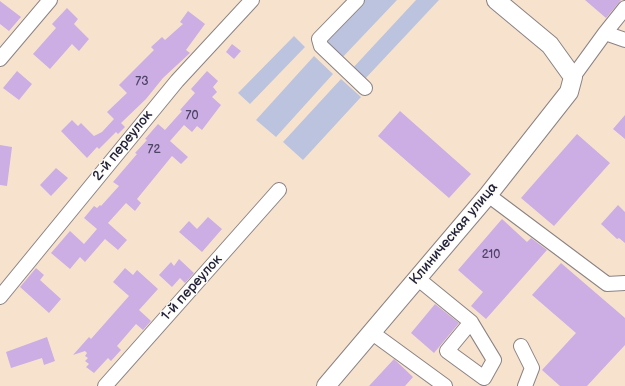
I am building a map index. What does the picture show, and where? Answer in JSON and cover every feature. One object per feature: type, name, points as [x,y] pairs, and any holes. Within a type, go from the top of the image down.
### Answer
[{"type":"main road","points":[[496,0],[550,45],[573,77]]},
{"type":"main road","name":"Клиническая улица","points":[[326,386],[488,195],[569,92],[573,77]]},
{"type":"street","points":[[0,59],[50,0]]},
{"type":"street","name":"2-й переулок","points":[[0,297],[176,81],[252,0]]},
{"type":"street","points":[[357,0],[319,39],[321,46],[365,88]]},
{"type":"street","points":[[573,77],[625,8]]},
{"type":"street","points":[[605,33],[625,40]]},
{"type":"street","name":"1-й переулок","points":[[104,386],[279,190]]},
{"type":"street","points":[[488,195],[608,284],[625,283]]},
{"type":"street","points":[[417,278],[471,322]]},
{"type":"street","points":[[371,332],[445,386]]},
{"type":"street","points":[[521,346],[532,368],[524,386]]},
{"type":"shaded area","points":[[364,0],[397,0],[340,60],[322,44]]},
{"type":"shaded area","points":[[416,0],[439,0],[363,81],[351,70]]},
{"type":"shaded area","points":[[294,36],[305,47],[250,104],[238,93]]},
{"type":"shaded area","points":[[314,56],[333,74],[276,137],[256,120]]},
{"type":"shaded area","points":[[341,79],[361,97],[303,160],[283,142]]},
{"type":"building","points":[[585,0],[621,0],[606,18]]},
{"type":"building","points":[[0,1],[21,17],[9,31],[0,24]]},
{"type":"building","points":[[67,8],[78,19],[74,24],[89,39],[79,51],[72,44],[50,69],[33,54],[56,28],[52,24]]},
{"type":"building","points":[[188,11],[205,24],[186,50],[190,53],[163,78],[146,99],[121,123],[125,127],[118,134],[116,132],[99,149],[97,147],[87,158],[61,131],[72,120],[78,126],[81,123],[94,136],[102,132],[114,119],[107,112],[127,93],[119,85],[154,50],[151,47],[162,37],[165,40],[183,24],[180,22]]},
{"type":"building","points":[[232,44],[241,51],[234,59],[226,52]]},
{"type":"building","points":[[17,71],[32,84],[19,100],[3,88]]},
{"type":"building","points":[[207,71],[218,81],[213,87],[217,92],[212,97],[221,105],[202,130],[197,126],[192,132],[184,125],[170,141],[188,157],[181,164],[172,156],[137,199],[141,203],[135,211],[126,203],[108,223],[127,240],[118,250],[105,239],[85,262],[80,257],[70,269],[51,253],[70,231],[84,244],[97,229],[84,218],[94,206],[97,208],[100,205],[101,206],[119,186],[113,182],[137,154],[135,153],[147,140],[145,139],[158,124],[165,130],[182,111],[180,110],[195,93],[191,89]]},
{"type":"building","points":[[400,111],[471,174],[449,198],[378,136]]},
{"type":"building","points":[[625,115],[625,139],[613,129]]},
{"type":"building","points":[[577,134],[610,163],[554,226],[521,198]]},
{"type":"building","points":[[0,145],[12,147],[7,186],[0,185]]},
{"type":"building","points":[[56,168],[68,178],[51,196],[40,185]]},
{"type":"building","points":[[618,205],[625,212],[625,243],[619,238],[617,239],[601,224]]},
{"type":"building","points":[[208,217],[222,229],[202,252],[179,232],[189,221],[197,229]]},
{"type":"building","points":[[502,219],[527,242],[531,238],[547,250],[486,319],[471,306],[483,292],[458,270]]},
{"type":"building","points":[[179,259],[194,273],[185,283],[180,278],[172,287],[159,275],[171,262],[174,266]]},
{"type":"building","points":[[561,263],[625,318],[625,345],[587,386],[560,386],[542,370],[576,333],[532,295]]},
{"type":"building","points":[[36,268],[44,275],[40,280],[61,299],[49,313],[20,287]]},
{"type":"building","points":[[125,268],[133,275],[137,270],[158,289],[139,310],[151,321],[143,330],[136,324],[117,346],[121,350],[111,361],[108,358],[94,373],[86,367],[89,364],[85,361],[88,358],[85,356],[87,353],[85,351],[73,355],[89,337],[91,339],[129,296],[113,282]]},
{"type":"building","points":[[435,304],[459,323],[434,353],[411,333]]},
{"type":"building","points":[[47,337],[55,361],[44,365],[42,358],[11,368],[6,352]]},
{"type":"building","points":[[394,359],[413,377],[405,386],[369,386]]}]
